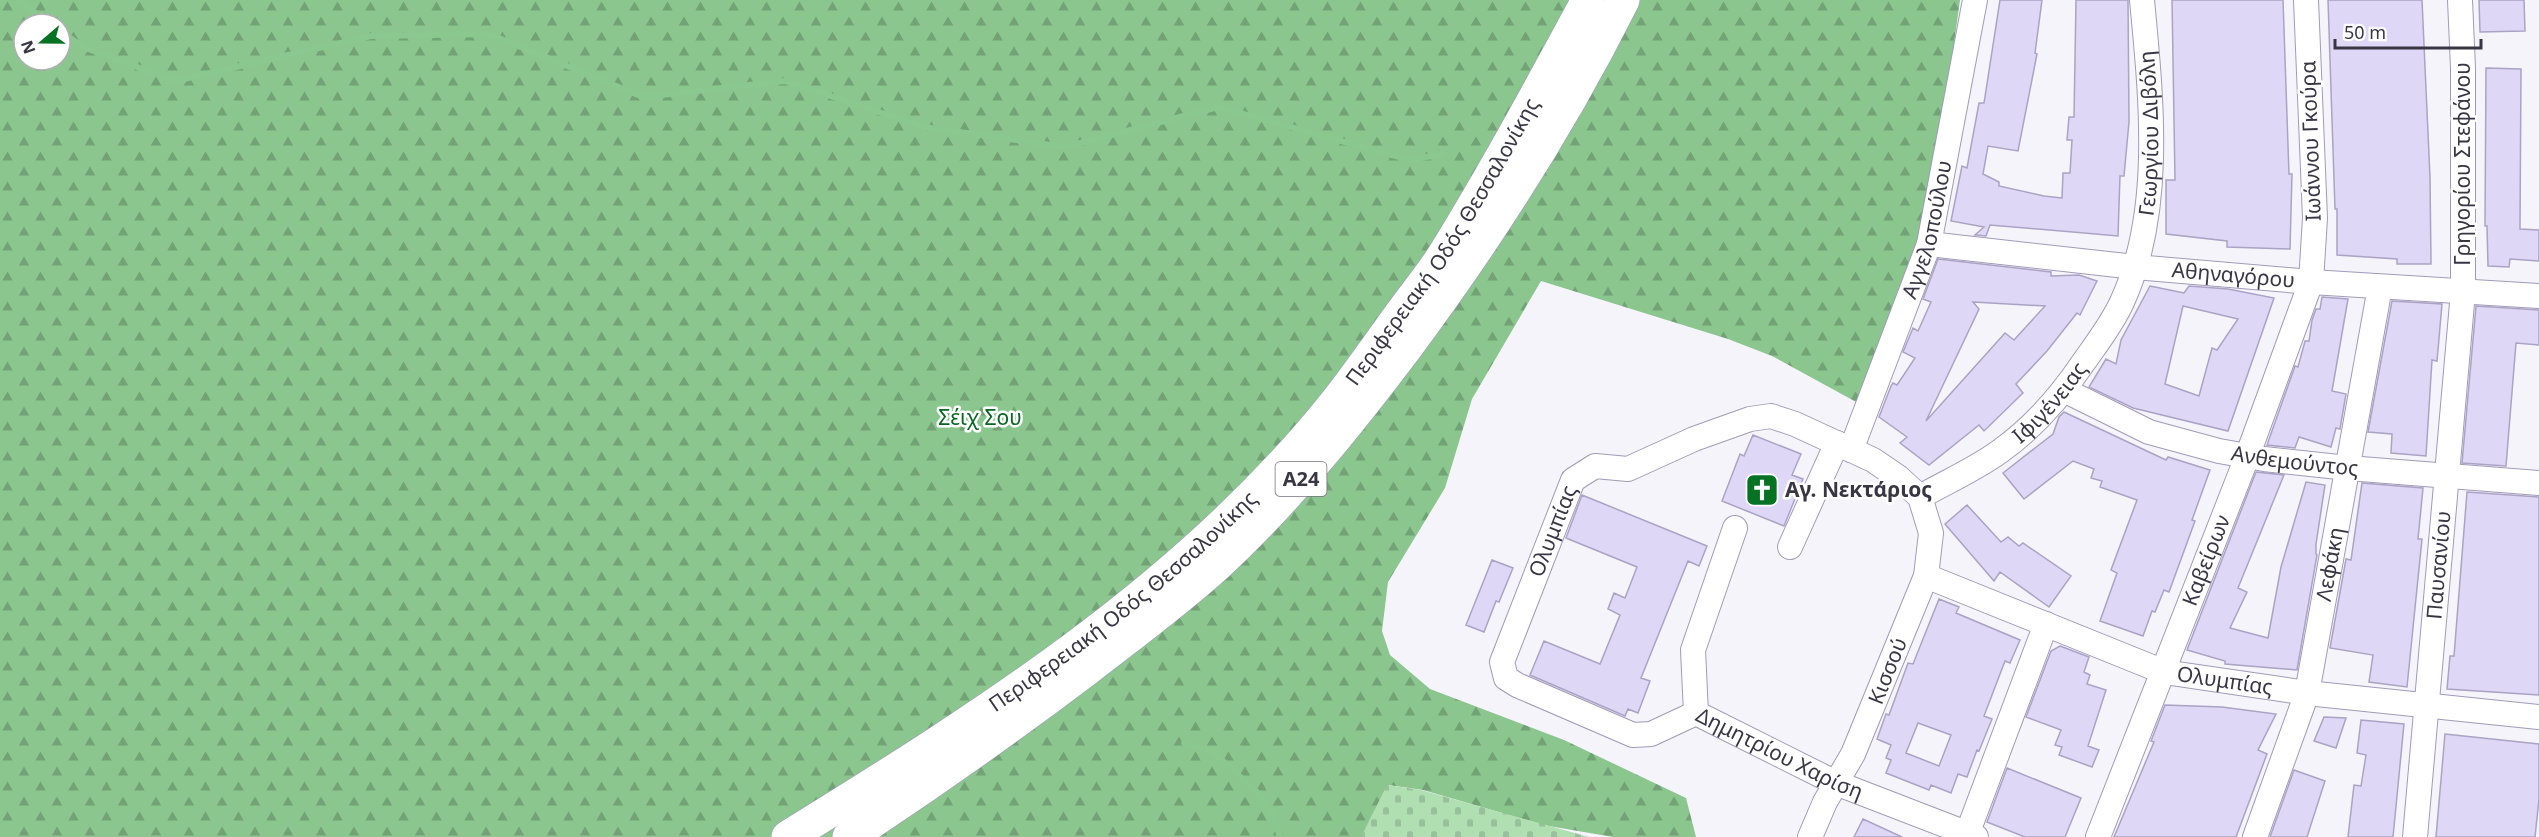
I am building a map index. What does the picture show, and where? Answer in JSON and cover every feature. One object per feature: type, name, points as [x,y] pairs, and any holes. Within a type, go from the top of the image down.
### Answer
[{"type":"highway","name":"Περιφερειακή Οδός Θεσσαλονίκης","points":[[788,837],[934,746],[1052,664],[1164,577],[1222,525],[1265,482],[1337,402],[1444,255],[1519,128],[1588,0]]},
{"type":"highway","name":"Περιφερειακή Οδός Θεσσαλονίκης","points":[[849,837],[1043,702],[1141,628],[1219,562],[1291,490],[1393,364],[1503,212],[1566,105],[1623,0]]},
{"type":"street","name":"Αγγελοπούλου","points":[[1790,547],[1844,447],[1929,244],[1975,0]]},
{"type":"street","name":"Γεωργίου Διβόλη","points":[[2135,267],[2144,231],[2150,146],[2142,0]]},
{"type":"street","name":"Ιωάννου Γκούρα","points":[[2306,0],[2315,218],[2311,282]]},
{"type":"street","name":"Γρηγορίου Στεφάνου","points":[[2460,0],[2463,68],[2463,292]]},
{"type":"street","name":"Αθηναγόρου","points":[[1929,244],[2135,267],[2380,287],[2539,296]]},
{"type":"street","name":"Ιφιγένειας","points":[[1920,497],[2000,451],[2033,425],[2064,390],[2113,320],[2135,267]]},
{"type":"street","name":"Καβείρων","points":[[2097,837],[2247,457],[2311,282]]},
{"type":"street","name":"Λεφάκη","points":[[2255,837],[2307,693],[2380,287]]},
{"type":"street","name":"Παυσανίου","points":[[2415,837],[2463,292]]},
{"type":"street","name":"Ανθεμούντος","points":[[2064,390],[2149,432],[2247,457],[2348,468],[2539,483]]},
{"type":"street","name":"Ολυμπίας","points":[[1696,713],[1651,735],[1633,735],[1517,685],[1506,678],[1502,662],[1573,480],[1595,466],[1628,469],[1694,439],[1764,416],[1781,419],[1844,447],[1891,472],[1920,497]]},
{"type":"street","name":"Κισσού","points":[[1810,837],[1862,732],[1926,576],[1930,533],[1920,497]]},
{"type":"street","name":"Δημητρίου Χαρίση","points":[[1735,528],[1693,650],[1696,713],[1836,783],[1970,836]]},
{"type":"street","name":"Ολυμπίας","points":[[1926,576],[2164,672],[2307,693],[2539,717]]},
{"type":"street","points":[[1970,836],[2046,624]]},
{"type":"green space","name":"Σέιχ Σου","points":[[0,0],[1960,0],[1939,151],[1924,231],[1858,403],[1772,356],[1728,339],[1541,281],[1472,399],[1445,488],[1388,582],[1382,631],[1390,655],[1430,689],[1564,740],[1686,798],[1696,837],[1613,837],[1543,825],[1423,790],[1388,785],[1381,837],[0,837]]},
{"type":"green space","points":[[1387,785],[1421,790],[1589,837],[1361,837]]},
{"type":"building","points":[[2000,0],[2042,0],[2035,53],[2037,54],[2018,151],[1988,146],[1983,174],[1999,182],[1999,186],[2062,198],[2063,173],[2070,173],[2072,140],[2067,140],[2069,117],[2074,117],[2076,0],[2128,0],[2129,122],[2124,176],[2120,176],[2118,236],[1990,225],[1986,236],[1975,235],[1984,227],[1951,221],[1962,166],[1967,168],[1979,103],[1984,103]]},
{"type":"building","points":[[2172,0],[2283,0],[2289,174],[2292,174],[2290,249],[2227,247],[2227,241],[2166,234],[2166,180],[2175,180]]},
{"type":"building","points":[[2328,0],[2422,0],[2430,177],[2431,264],[2397,264],[2397,259],[2337,255]]},
{"type":"building","points":[[2479,0],[2524,0],[2525,31],[2480,32]]},
{"type":"building","points":[[2486,68],[2521,69],[2520,229],[2539,230],[2539,261],[2510,259],[2509,267],[2488,266],[2487,226],[2485,226]]},
{"type":"building","points":[[1938,259],[2051,272],[2051,276],[2079,275],[2097,281],[2080,315],[2077,313],[2047,351],[2016,384],[2023,393],[1984,431],[1979,425],[1929,465],[1900,443],[1907,437],[1879,417],[1891,386],[1893,383],[1897,385],[1915,358],[1903,352],[1913,328],[1918,331],[1931,302],[1923,299]],"holes":[[[1973,302],[2045,306],[2014,340],[2005,333],[1926,421],[1979,309]]]},
{"type":"building","points":[[2150,286],[2184,293],[2189,286],[2228,289],[2274,298],[2228,431],[2133,408],[2089,387],[2106,359],[2116,364],[2121,340]],"holes":[[[2183,306],[2238,319],[2217,350],[2212,348],[2199,396],[2165,384]]]},
{"type":"building","points":[[2322,297],[2348,299],[2332,391],[2346,394],[2340,429],[2336,428],[2331,447],[2299,437],[2295,448],[2267,445],[2295,366],[2298,367],[2305,341],[2309,341],[2312,320],[2316,309],[2320,309]]},
{"type":"building","points":[[2392,301],[2442,304],[2437,361],[2432,360],[2426,456],[2391,453],[2392,434],[2368,432]]},
{"type":"building","points":[[2476,306],[2539,310],[2539,345],[2516,343],[2506,466],[2462,463]]},
{"type":"building","points":[[2064,412],[2166,460],[2168,457],[2210,470],[2192,520],[2195,521],[2169,592],[2164,590],[2155,612],[2152,611],[2143,636],[2100,621],[2117,573],[2111,570],[2137,500],[2100,487],[2102,481],[2091,478],[2094,469],[2073,461],[2024,499],[2003,473],[2053,434],[2059,417]]},
{"type":"building","name":"Αγ. Νεκτάριος","points":[[1753,435],[1801,454],[1792,475],[1803,479],[1784,526],[1722,501],[1740,454],[1744,456]]},
{"type":"building","points":[[2256,472],[2284,475],[2238,588],[2247,592],[2230,628],[2268,638],[2281,567],[2306,482],[2325,485],[2316,544],[2317,555],[2297,670],[2225,664],[2225,661],[2187,650]]},
{"type":"building","points":[[2362,483],[2423,488],[2418,539],[2422,539],[2407,687],[2369,682],[2373,655],[2330,648],[2346,559],[2351,560]]},
{"type":"building","points":[[2467,492],[2539,497],[2539,695],[2447,689],[2450,656],[2454,656]]},
{"type":"building","points":[[1582,495],[1707,546],[1699,566],[1688,561],[1641,678],[1650,681],[1638,713],[1628,709],[1625,716],[1530,675],[1544,641],[1600,664],[1620,615],[1608,609],[1614,593],[1625,598],[1637,567],[1566,538]]},
{"type":"building","points":[[1967,505],[2001,542],[2008,537],[2019,546],[2023,543],[2071,576],[2049,607],[2000,572],[1994,581],[1945,524]]},
{"type":"building","points":[[1492,560],[1513,568],[1499,602],[1496,601],[1484,632],[1466,625]]},
{"type":"building","points":[[1939,599],[1959,607],[1956,613],[2020,640],[2010,663],[2005,661],[1984,716],[1992,719],[1979,751],[1977,750],[1967,777],[1958,774],[1951,793],[1931,785],[1929,790],[1886,773],[1891,760],[1886,758],[1891,745],[1877,739],[1886,714],[1889,715],[1908,663],[1913,664]],"holes":[[[1918,723],[1951,735],[1939,766],[1906,753]]]},
{"type":"building","points":[[2060,646],[2089,657],[2084,672],[2090,675],[2087,684],[2106,690],[2088,746],[2099,750],[2092,767],[2059,755],[2062,747],[2055,745],[2061,730],[2026,717],[2051,651]]},
{"type":"building","points":[[2165,705],[2222,707],[2276,714],[2258,750],[2267,754],[2236,837],[2114,837],[2154,742],[2151,741]]},
{"type":"building","points":[[2324,717],[2346,718],[2336,748],[2314,741]]},
{"type":"building","points":[[2361,720],[2404,724],[2393,837],[2348,837],[2354,785],[2361,786],[2366,755],[2357,753]]},
{"type":"building","points":[[2445,734],[2539,744],[2539,799],[2535,837],[2436,837]]},
{"type":"building","points":[[2007,768],[2081,798],[2065,837],[2025,837],[1987,822]]},
{"type":"building","points":[[2294,770],[2325,781],[2307,837],[2270,837]]},
{"type":"building","points":[[1863,819],[1902,837],[1854,837]]},
{"type":"waterway","points":[[17,0],[34,12]]},
{"type":"waterway","points":[[72,39],[83,47],[175,81],[371,36],[489,34],[643,97],[785,81],[924,127],[1065,147],[1218,107],[1410,160],[1443,154]]},
{"type":"waterway","points":[[1184,743],[1212,751],[1259,794],[1273,815],[1280,837]]},
{"type":"place","name":"Αγ. Νεκτάριος","points":[[1762,490]]}]
